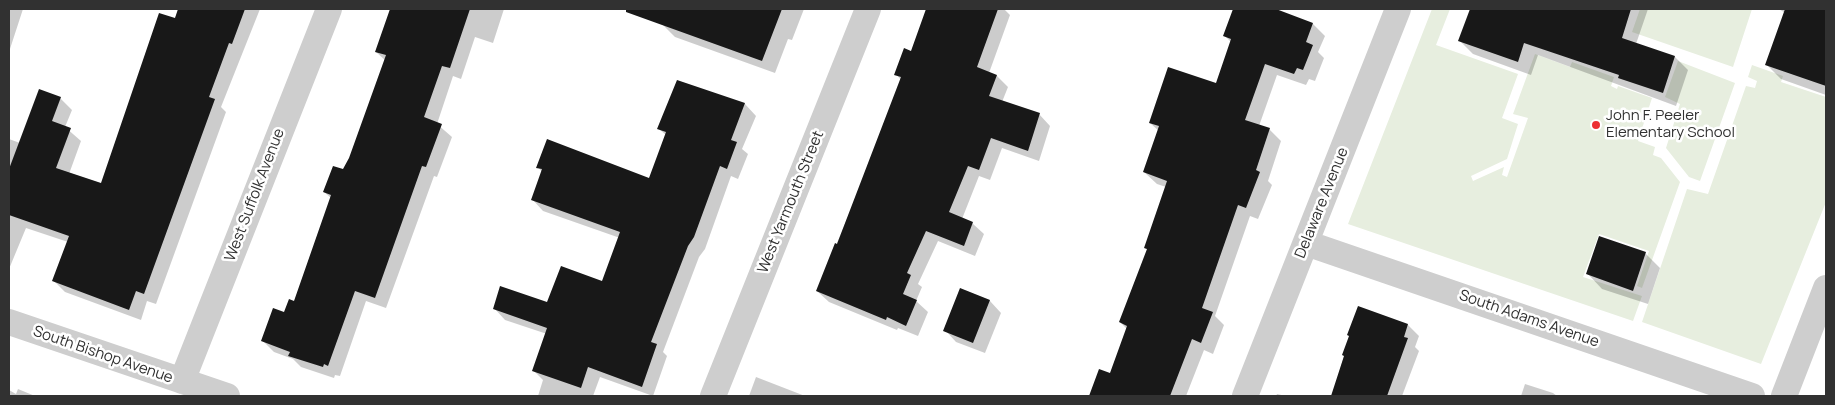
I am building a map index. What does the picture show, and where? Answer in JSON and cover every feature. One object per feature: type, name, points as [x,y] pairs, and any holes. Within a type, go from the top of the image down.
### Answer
[{"type":"street","name":"West Suffolk Avenue","points":[[182,382],[329,9]]},
{"type":"street","name":"West Yarmouth Street","points":[[713,396],[868,9]]},
{"type":"street","name":"Delaware Avenue","points":[[1244,396],[1306,243],[1395,10]]},
{"type":"street","name":"South Adams Avenue","points":[[1306,243],[1752,396]]},
{"type":"street","points":[[1784,396],[1826,288]]},
{"type":"street","name":"South Bishop Avenue","points":[[9,322],[227,396]]},
{"type":"green space","points":[[1432,9],[1450,9],[1436,45],[1518,74],[1502,118],[1518,124],[1507,159],[1471,176],[1473,181],[1504,167],[1502,175],[1507,177],[1528,118],[1513,114],[1535,54],[1570,67],[1572,62],[1614,77],[1611,86],[1617,89],[1618,86],[1652,98],[1638,141],[1655,147],[1653,155],[1661,158],[1680,182],[1642,288],[1637,286],[1649,251],[1599,234],[1583,277],[1642,296],[1633,321],[1348,224]]},
{"type":"green space","points":[[1640,9],[1752,9],[1733,67],[1632,32]]},
{"type":"green space","points":[[1678,61],[1735,83],[1700,181],[1689,177],[1666,148],[1680,104],[1665,97]]},
{"type":"green space","points":[[1752,65],[1783,76],[1781,82],[1826,97],[1826,202],[1761,364],[1642,322],[1687,189],[1708,194],[1746,86],[1755,88],[1757,81],[1748,77]]},
{"type":"building","points":[[178,9],[245,9],[232,44],[229,43],[209,97],[215,99],[144,294],[136,291],[129,310],[52,281],[69,236],[9,215],[9,169],[39,89],[61,97],[52,121],[71,128],[56,168],[101,183],[159,13],[175,18]]},
{"type":"building","points":[[390,9],[470,9],[450,68],[442,66],[424,117],[442,124],[426,167],[422,166],[375,298],[355,291],[328,366],[324,364],[323,367],[288,356],[290,352],[261,341],[273,308],[284,312],[289,299],[294,301],[331,195],[323,192],[333,166],[343,169],[349,158],[386,55],[375,52]]},
{"type":"building","points":[[626,9],[782,9],[762,61],[626,12]]},
{"type":"building","points":[[926,9],[998,9],[977,67],[997,75],[989,96],[1040,113],[1028,151],[991,138],[979,170],[968,166],[949,212],[973,222],[964,246],[926,231],[907,273],[911,275],[903,294],[917,300],[906,326],[887,317],[886,320],[816,291],[835,243],[837,244],[901,77],[894,75],[904,48],[911,51]]},
{"type":"building","points":[[1233,9],[1276,9],[1313,23],[1306,42],[1313,45],[1303,70],[1297,68],[1294,74],[1265,64],[1245,120],[1270,128],[1256,170],[1260,172],[1246,208],[1238,205],[1202,308],[1213,312],[1201,343],[1192,339],[1170,396],[1089,396],[1099,369],[1110,373],[1127,326],[1119,322],[1147,249],[1144,248],[1167,181],[1143,172],[1159,126],[1149,123],[1168,67],[1216,83],[1231,39],[1223,36]]},
{"type":"building","points":[[1470,9],[1631,9],[1622,38],[1675,56],[1663,93],[1618,78],[1619,75],[1524,43],[1518,62],[1458,41]]},
{"type":"building","points":[[1785,9],[1826,9],[1826,86],[1765,65]]},
{"type":"building","points":[[677,80],[745,103],[731,140],[737,142],[727,169],[720,166],[694,237],[688,246],[651,342],[657,344],[642,387],[588,367],[581,388],[532,371],[547,328],[493,309],[500,286],[547,302],[561,266],[602,281],[620,232],[531,200],[542,169],[536,168],[547,139],[649,178],[666,132],[657,129]]},
{"type":"building","points":[[1599,236],[1646,252],[1633,291],[1586,274]]},
{"type":"building","points":[[960,288],[990,300],[973,343],[943,331]]},
{"type":"building","points":[[1358,306],[1408,324],[1404,337],[1408,338],[1387,396],[1331,396],[1344,356],[1342,355],[1349,336],[1347,335]]},
{"type":"place","name":"John F. Peeler Elementary School","points":[[1596,125]]}]
